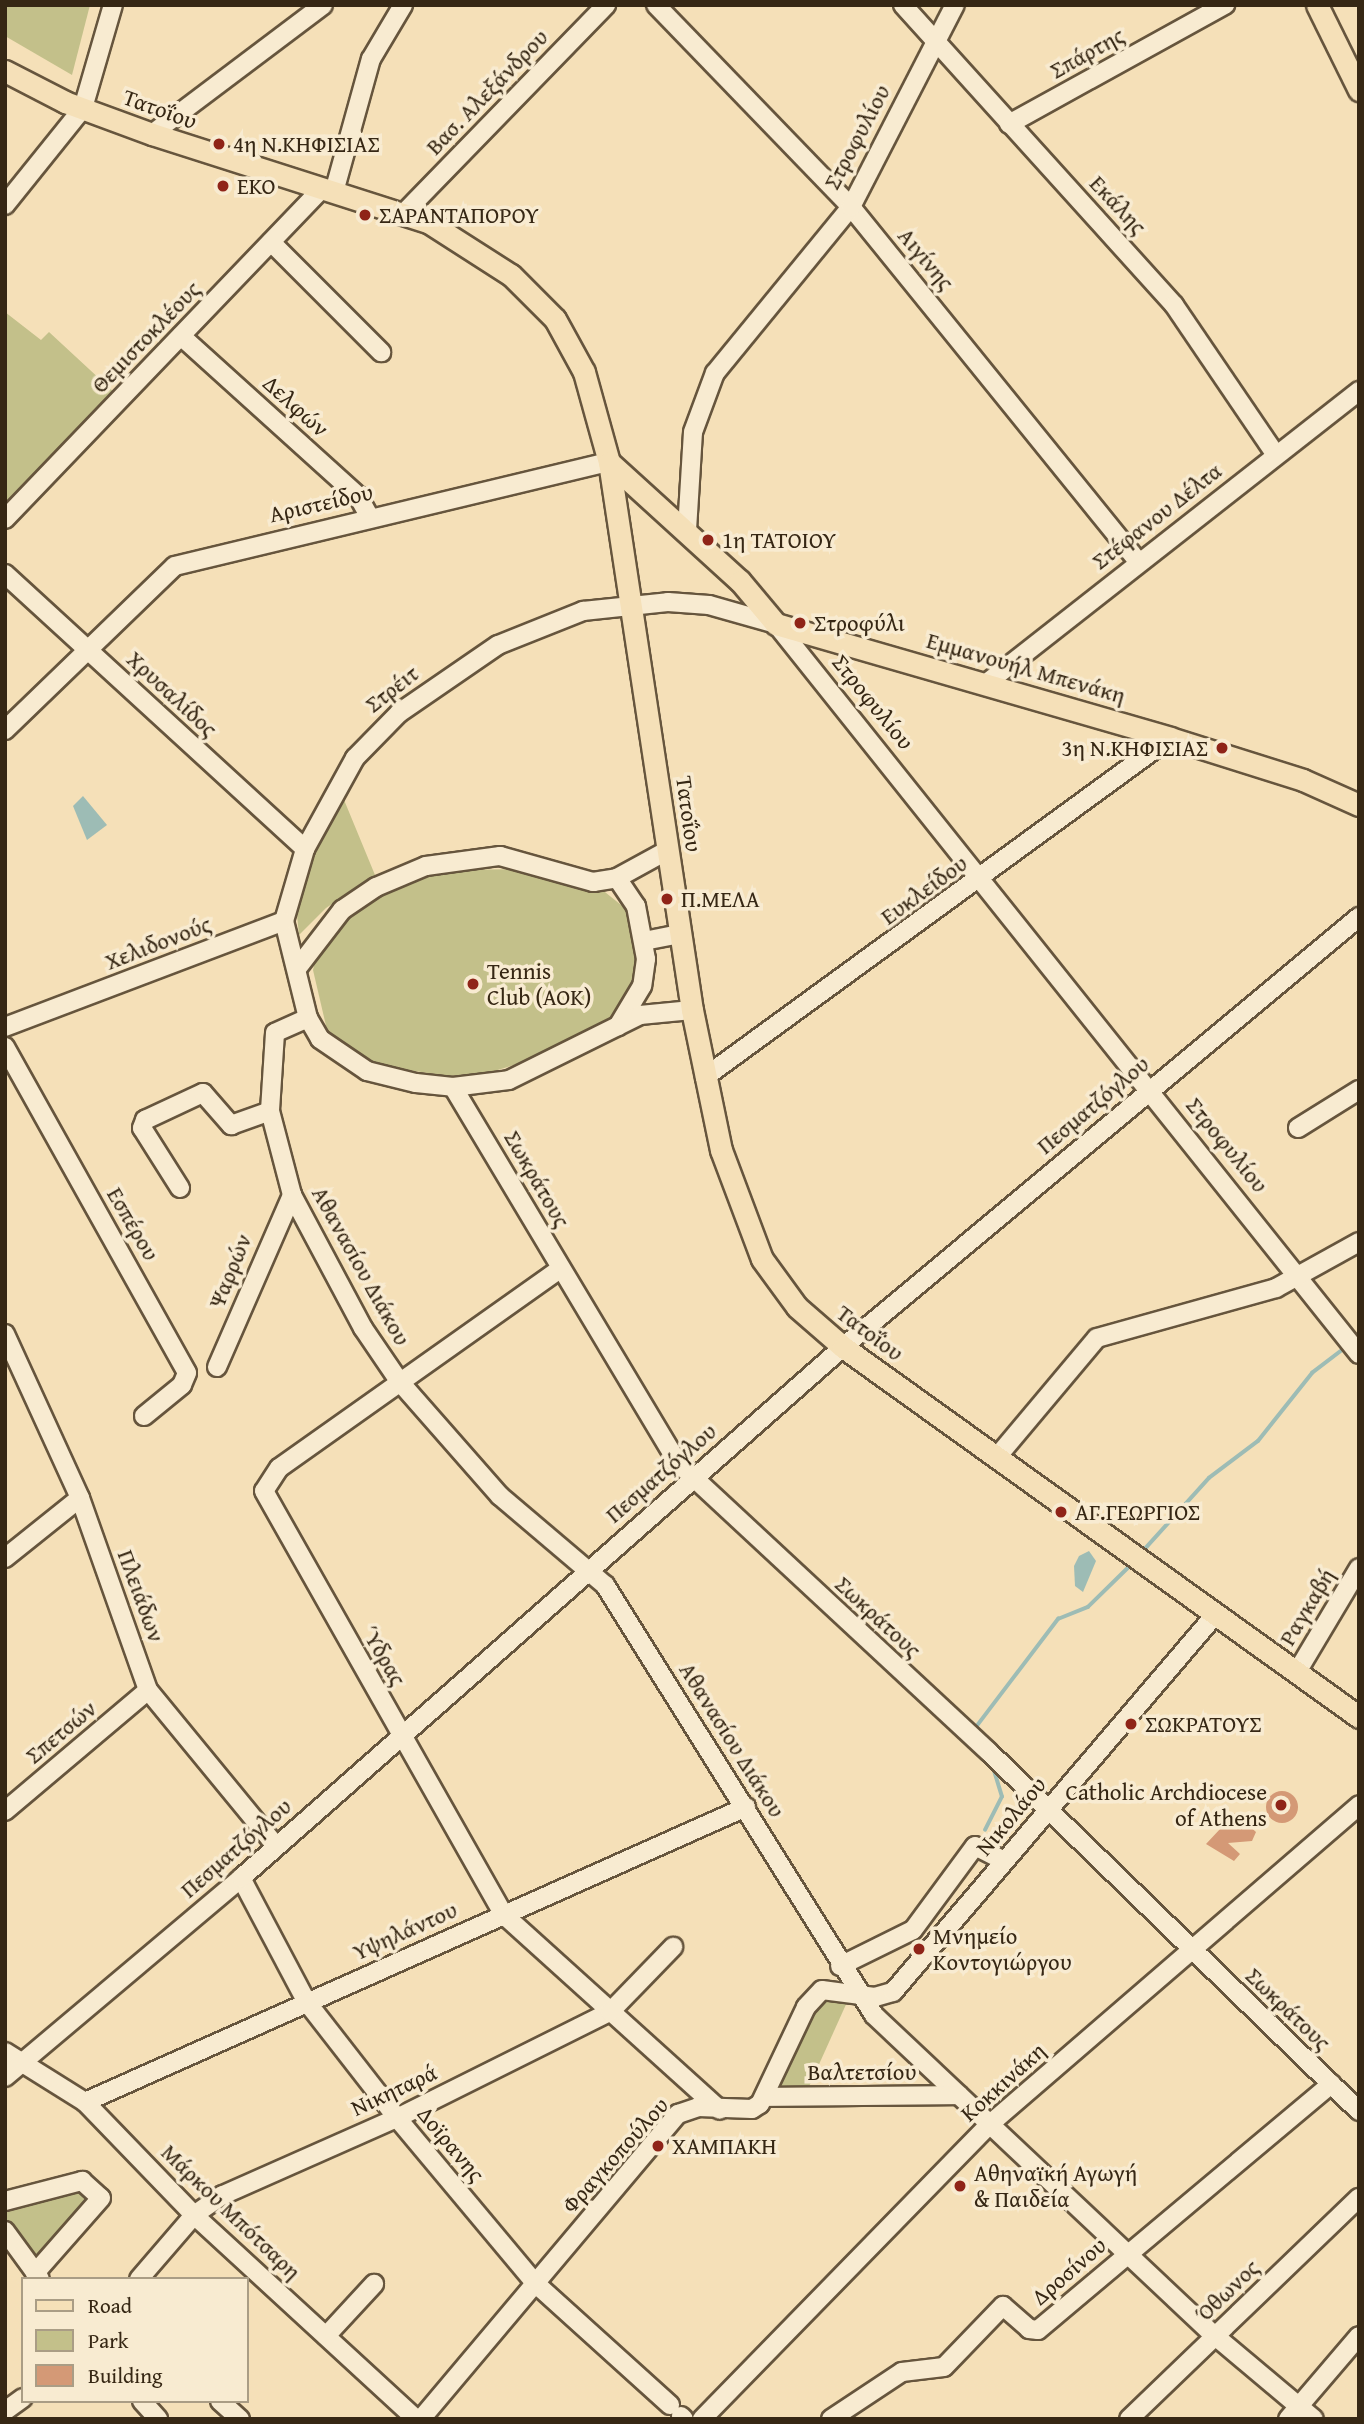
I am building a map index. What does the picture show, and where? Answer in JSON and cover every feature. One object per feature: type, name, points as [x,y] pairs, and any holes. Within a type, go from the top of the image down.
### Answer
[{"type":"main road","points":[[1317,5],[1359,90]]},
{"type":"main road","name":"Τατοΐου","points":[[5,71],[82,108],[152,134],[404,213],[487,257],[555,319],[584,372],[609,462],[692,1010],[705,1077],[732,1186],[758,1251],[785,1293],[843,1347],[1359,1717]]},
{"type":"main road","points":[[609,462],[687,530]]},
{"type":"main road","name":"Στροφυλίου","points":[[687,530],[776,624]]},
{"type":"main road","name":"Εμμανουήλ Μπενάκη","points":[[776,624],[988,682],[1170,738],[1303,780],[1359,805]]},
{"type":"street","points":[[5,205],[82,108],[113,5]]},
{"type":"street","points":[[152,134],[323,5]]},
{"type":"street","points":[[328,190],[376,48],[402,5]]},
{"type":"street","name":"Βασ. Αλεξάνδρου","points":[[404,213],[606,5]]},
{"type":"street","name":"Αιγίνης","points":[[656,5],[851,207],[1138,562]]},
{"type":"street","name":"Εκάλης","points":[[903,5],[1174,305],[1276,455]]},
{"type":"street","name":"Στροφυλίου","points":[[687,530],[693,432],[715,373],[851,207],[955,5]]},
{"type":"street","name":"Σπάρτης","points":[[1009,124],[1225,5]]},
{"type":"street","name":"Θεμιστοκλέους","points":[[5,520],[271,242],[328,190]]},
{"type":"street","points":[[271,242],[381,352]]},
{"type":"street","name":"Δελφών","points":[[181,335],[358,496],[370,518]]},
{"type":"street","name":"Στέφανου Δέλτα","points":[[988,682],[1359,391]]},
{"type":"street","name":"Αριστείδου","points":[[5,730],[175,566],[609,462]]},
{"type":"street","name":"Χρυσαλίδος","points":[[5,574],[305,849]]},
{"type":"street","name":"Εμμανουήλ Μπενάκη","points":[[631,605],[691,602],[776,624]]},
{"type":"street","name":"Στρέιτ","points":[[284,921],[305,849],[355,758],[399,713],[520,634],[583,611],[631,605]]},
{"type":"street","name":"Στροφυλίου","points":[[776,624],[982,878],[1353,1347]]},
{"type":"street","name":"Ευκλείδου","points":[[705,1077],[982,878],[1170,738]]},
{"type":"street","points":[[299,966],[348,906],[398,877],[443,861],[500,856],[593,882],[617,878],[668,850]]},
{"type":"street","points":[[617,878],[636,906],[644,941],[642,986],[618,1026]]},
{"type":"street","name":"Πεσματζόγλου","points":[[5,2077],[241,1878],[589,1567],[843,1347],[1359,917]]},
{"type":"street","points":[[284,921],[299,966],[307,1018],[329,1049],[367,1071],[453,1087],[509,1080],[640,1015],[692,1010]]},
{"type":"street","name":"Χελιδονούς","points":[[5,1027],[284,921]]},
{"type":"street","points":[[644,941],[680,934]]},
{"type":"street","name":"Αθανασίου Διάκου","points":[[307,1018],[275,1033],[270,1111],[292,1195],[357,1318],[400,1381],[500,1496],[589,1567],[624,1613],[746,1807],[859,1995],[959,2095],[1129,2252],[1293,2412],[1314,2419]]},
{"type":"street","name":"Εσπέρου","points":[[5,1047],[187,1373],[182,1385],[144,1416]]},
{"type":"street","name":"Σωκράτους","points":[[453,1087],[667,1450],[693,1478],[981,1745],[1359,2111]]},
{"type":"street","points":[[1298,1128],[1359,1090]]},
{"type":"street","points":[[180,1188],[142,1128],[145,1120],[203,1093],[231,1125],[270,1111]]},
{"type":"street","name":"Ψαρρών","points":[[218,1367],[292,1195]]},
{"type":"street","points":[[997,1457],[1097,1338],[1212,1310],[1300,1277],[1359,1242]]},
{"type":"street","name":"Ύδρας","points":[[560,1269],[279,1468],[264,1490],[503,1914],[720,2110]]},
{"type":"street","name":"Πλειάδων","points":[[5,1334],[14,1372],[80,1498],[148,1690],[276,1846]]},
{"type":"street","points":[[5,1558],[80,1498]]},
{"type":"street","name":"Ραγκαβή","points":[[1297,1672],[1359,1567]]},
{"type":"street","name":"Νικολάου","points":[[859,1995],[893,1992],[1216,1614]]},
{"type":"street","name":"Σπετσών","points":[[9,1801],[148,1690]]},
{"type":"street","name":"Κοκκινάκη","points":[[702,2419],[990,2124],[1359,1805]]},
{"type":"street","name":"Υψηλάντου","points":[[85,2102],[306,2001],[746,1807]]},
{"type":"street","points":[[840,1966],[913,1930],[975,1846],[1004,1861]]},
{"type":"street","name":"Δοϊρανης","points":[[241,1878],[306,2001],[397,2118],[536,2283],[678,2413]]},
{"type":"street","name":"Νικηταρά","points":[[141,2277],[194,2215],[223,2195],[397,2118],[610,2012],[673,1947]]},
{"type":"street","points":[[766,2097],[813,1996],[832,1988],[859,1995]]},
{"type":"street","name":"Μάρκου Μπότσαρη","points":[[5,2052],[85,2102],[194,2215],[419,2419]]},
{"type":"street","name":"Δροσίνου","points":[[831,2419],[902,2372],[944,2367],[1003,2306],[1029,2329],[1038,2330],[1331,2084]]},
{"type":"street","name":"Βαλτετσίου","points":[[766,2097],[959,2095]]},
{"type":"street","name":"Φραγκοπούλου","points":[[419,2419],[678,2114],[698,2107],[720,2110],[752,2109],[766,2097]]},
{"type":"street","points":[[5,2201],[82,2181],[101,2198],[37,2276],[5,2231]]},
{"type":"street","name":"Όθωνος","points":[[1129,2419],[1359,2198]]},
{"type":"street","points":[[326,2336],[374,2284]]},
{"type":"street","points":[[1293,2412],[1359,2336]]},
{"type":"street","points":[[5,2411],[21,2399]]},
{"type":"street","points":[[144,2403],[158,2419]]},
{"type":"street","points":[[222,2403],[240,2419]]},
{"type":"green space","points":[[5,5],[90,5],[72,75],[5,36]]},
{"type":"green space","points":[[5,312],[41,340],[49,332],[116,394],[5,509]]},
{"type":"green space","points":[[342,795],[375,875],[326,908],[299,935],[296,905],[310,861]]},
{"type":"green space","name":"Tennis Club (AOK)","points":[[529,869],[595,884],[631,913],[638,938],[636,971],[625,1000],[606,1022],[543,1056],[491,1072],[449,1076],[380,1066],[352,1054],[327,1030],[313,970],[317,952],[346,917],[406,881],[440,870]]},
{"type":"green space","points":[[822,1998],[848,2000],[807,2091],[777,2090]]},
{"type":"green space","points":[[79,2189],[90,2200],[33,2264],[5,2224],[5,2208]]},
{"type":"water","points":[[83,796],[107,825],[87,840],[73,806]]},
{"type":"water","points":[[1089,1551],[1096,1561],[1083,1592],[1075,1586],[1074,1566],[1079,1556]]},
{"type":"building","name":"Catholic Archdiocese of Athens","points":[[1282,1791],[1293,1796],[1298,1807],[1293,1818],[1282,1823],[1271,1818],[1266,1807],[1271,1796]]},
{"type":"building","points":[[1235,1813],[1256,1832],[1252,1841],[1228,1843],[1240,1854],[1234,1861],[1206,1844]]},
{"type":"waterway","points":[[1143,1551],[1209,1478],[1258,1441],[1312,1373],[1346,1347]]},
{"type":"waterway","points":[[973,1731],[1058,1619],[1088,1607],[1134,1562]]},
{"type":"waterway","points":[[985,1830],[1002,1797],[992,1765]]},
{"type":"place","name":"4η Ν.ΚΗΦΙΣΙΑΣ","points":[[219,144]]},
{"type":"place","name":"EKO","points":[[223,186]]},
{"type":"place","name":"ΣΑΡΑΝΤΑΠΟΡΟΥ","points":[[365,215]]},
{"type":"place","name":"1η ΤΑΤΟΙΟΥ","points":[[708,540]]},
{"type":"place","name":"Στροφύλι","points":[[800,623]]},
{"type":"place","name":"3η Ν.ΚΗΦΙΣΙΑΣ","points":[[1222,748]]},
{"type":"place","name":"Π.ΜΕΛΑ","points":[[667,899]]},
{"type":"place","name":"Tennis Club (AOK)","points":[[473,984]]},
{"type":"place","name":"ΑΓ.ΓΕΩΡΓΙΟΣ","points":[[1061,1512]]},
{"type":"place","name":"ΣΩΚΡΑΤΟΥΣ","points":[[1131,1724]]},
{"type":"place","name":"Catholic Archdiocese of Athens","points":[[1281,1805]]},
{"type":"place","name":"Μνημείο Κοντογιώργου","points":[[919,1949]]},
{"type":"place","name":"ΧΑΜΠΑΚΗ","points":[[658,2146]]},
{"type":"place","name":"Αθηναϊκή Αγωγή & Παιδεία","points":[[960,2186]]}]
